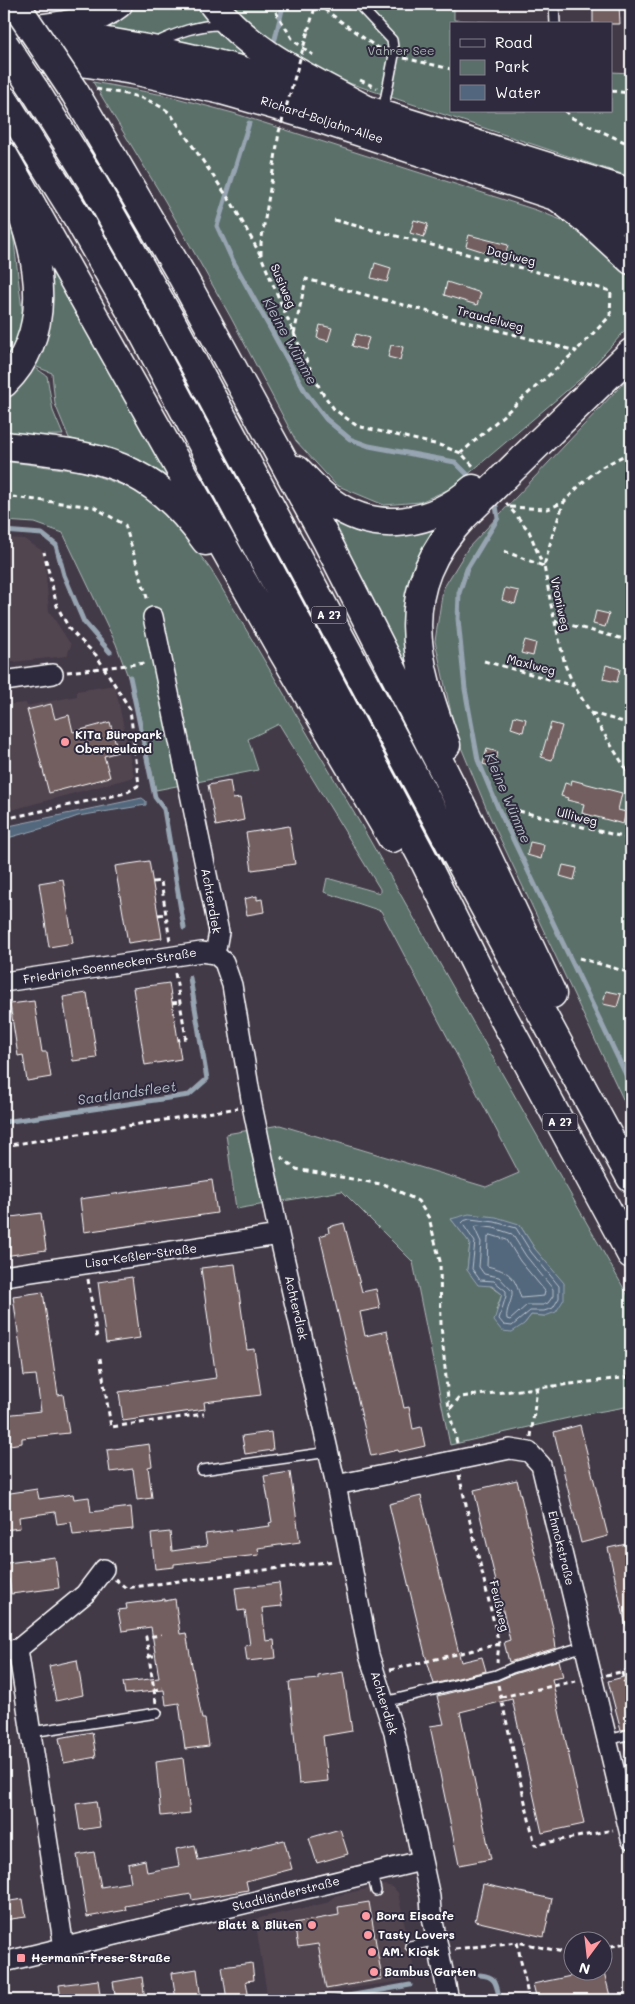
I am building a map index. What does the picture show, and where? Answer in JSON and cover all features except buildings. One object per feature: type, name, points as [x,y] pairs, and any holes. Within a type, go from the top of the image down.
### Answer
[{"type":"main road","points":[[15,4],[83,91],[326,539],[484,850],[577,1047],[615,1146]]},
{"type":"main road","points":[[9,35],[89,20],[101,16],[118,4]]},
{"type":"main road","points":[[213,4],[231,26],[265,54],[378,105]]},
{"type":"main road","name":"Richard-Boljahn-Allee","points":[[9,35],[116,43],[190,57],[378,105],[631,193]]},
{"type":"main road","name":"A 27","points":[[9,35],[34,89],[94,185],[172,320],[453,849],[631,1178]]},
{"type":"main road","name":"Richard-Boljahn-Allee","points":[[4,54],[75,61],[133,70],[222,90],[309,115],[631,221]]},
{"type":"main road","name":"A 27","points":[[4,100],[79,220],[141,329],[426,864],[488,989],[631,1254]]},
{"type":"main road","points":[[4,156],[280,647],[442,923],[488,989]]},
{"type":"main road","points":[[4,167],[24,218],[33,252],[38,282],[36,321],[30,344],[15,370],[4,383]]},
{"type":"main road","points":[[558,197],[599,230],[631,260]]},
{"type":"main road","points":[[274,446],[319,492],[346,511],[376,521],[406,522],[421,519],[442,511],[461,499],[631,334]]},
{"type":"main road","points":[[484,850],[433,710],[419,656],[416,620],[422,586],[434,555],[453,528],[631,353]]},
{"type":"main road","points":[[4,446],[94,458],[129,471],[162,492],[190,518],[280,647]]},
{"type":"street","name":"Achterdiek","points":[[152,618],[219,932],[215,954],[224,962],[232,985],[252,1106],[279,1235],[329,1452],[369,1655],[394,1733],[430,1897],[449,2000]]},
{"type":"street","points":[[4,681],[53,674]]},
{"type":"street","name":"Friedrich-Soennecken-Straße","points":[[4,982],[201,952],[215,954]]},
{"type":"street","name":"Lisa-Keßler-Straße","points":[[4,1276],[279,1235]]},
{"type":"street","name":"Ehmckstraße","points":[[336,1485],[510,1449],[529,1452],[541,1466],[630,1833]]},
{"type":"street","points":[[64,1948],[31,1732],[11,1650],[84,1594],[104,1569]]},
{"type":"street","name":"Stadtländerstraße","points":[[4,1962],[374,1882],[421,1861]]},
{"type":"lane","points":[[358,4],[392,40],[394,55],[378,105]]},
{"type":"lane","points":[[554,4],[555,22]]},
{"type":"lane","points":[[144,48],[181,32],[208,25],[231,26]]},
{"type":"lane","points":[[202,1470],[329,1452]]},
{"type":"lane","points":[[384,1702],[496,1675],[512,1668],[585,1646]]},
{"type":"lane","points":[[31,1732],[158,1713]]},
{"type":"lane","points":[[608,1740],[631,1734]]},
{"type":"lane","points":[[410,1946],[438,1946]]},
{"type":"path","points":[[271,4],[293,40],[314,56]]},
{"type":"path","points":[[261,256],[261,243],[279,132],[317,4],[376,47],[417,62],[450,69]]},
{"type":"path","points":[[353,77],[378,105]]},
{"type":"path","name":"Susiweg","points":[[83,91],[134,96],[155,102],[170,113],[233,205],[261,256],[294,334],[321,391],[334,409],[357,426],[439,445],[461,453],[475,468]]},
{"type":"path","points":[[612,91],[631,93]]},
{"type":"path","points":[[566,112],[572,118],[631,145]]},
{"type":"path","name":"Dagiweg","points":[[334,220],[612,291],[610,316],[576,351]]},
{"type":"path","name":"Traudelweg","points":[[294,334],[306,279],[576,351]]},
{"type":"path","points":[[461,453],[576,351]]},
{"type":"path","name":"Vroniweg","points":[[631,454],[600,468],[564,502],[552,533],[544,566],[565,665],[574,686],[631,777]]},
{"type":"path","points":[[4,496],[94,507],[125,525],[152,618]]},
{"type":"path","points":[[544,566],[529,531],[509,507],[548,509],[564,502]]},
{"type":"path","points":[[504,551],[544,566]]},
{"type":"path","points":[[4,819],[126,793],[139,786],[130,709],[106,668],[96,655],[70,630],[57,606],[44,552]]},
{"type":"path","points":[[555,621],[631,641]]},
{"type":"path","points":[[53,674],[161,661]]},
{"type":"path","name":"Maxlweg","points":[[484,661],[574,686]]},
{"type":"path","points":[[590,713],[631,724]]},
{"type":"path","name":"Ulliweg","points":[[519,812],[631,839]]},
{"type":"path","points":[[158,915],[166,914]]},
{"type":"path","points":[[579,958],[631,973]]},
{"type":"path","points":[[172,1003],[180,1002]]},
{"type":"path","points":[[4,1146],[252,1106]]},
{"type":"path","name":"Feußweg","points":[[279,1150],[281,1159],[296,1169],[386,1185],[418,1201],[428,1218],[440,1261],[441,1324],[449,1410],[499,1644],[496,1675],[535,1845],[630,1833]]},
{"type":"path","points":[[86,1264],[97,1338]]},
{"type":"path","points":[[100,1358],[110,1427],[204,1414]]},
{"type":"path","points":[[449,1410],[460,1397],[631,1377]]},
{"type":"path","points":[[531,1431],[537,1388]]},
{"type":"path","points":[[104,1569],[126,1588],[350,1559]]},
{"type":"path","points":[[158,1713],[146,1637],[161,1635]]},
{"type":"path","points":[[375,1674],[499,1644]]},
{"type":"path","points":[[149,1656],[155,1656]]},
{"type":"path","points":[[501,1697],[631,1670]]},
{"type":"path","points":[[622,1672],[624,1681],[631,1679]]},
{"type":"path","points":[[154,1690],[164,1688]]},
{"type":"path","points":[[517,1942],[529,2000]]},
{"type":"path","points":[[438,1946],[517,1942],[562,1952]]},
{"type":"path","points":[[612,1946],[631,1942]]},
{"type":"shaded area","points":[[4,538],[24,539],[44,552],[49,611],[71,645],[67,656],[4,663]]},
{"type":"shaded area","name":"KiTa Büropark Oberneuland","points":[[115,685],[134,777],[4,812],[4,705],[26,703],[27,706],[77,696],[77,691]]},
{"type":"shaded area","points":[[384,1885],[393,1887],[398,1893],[416,1979],[268,2000],[255,1919],[326,1903],[335,1896]]},
{"type":"green space","points":[[43,4],[101,4],[77,12]]},
{"type":"green space","points":[[128,4],[208,4],[292,73],[83,30]]},
{"type":"green space","name":"Vahrer See","points":[[230,4],[454,4],[454,20],[488,22],[450,22],[450,112],[612,112],[612,72],[631,73],[631,177],[335,77],[286,51],[243,17]]},
{"type":"green space","points":[[93,82],[169,96],[233,113],[536,210],[574,225],[631,266],[631,324],[585,375],[452,488],[420,502],[384,505],[336,485],[296,441],[230,316],[165,201]]},
{"type":"green space","points":[[4,207],[13,233],[23,319],[16,347],[4,363]]},
{"type":"green space","points":[[50,258],[66,297],[179,483],[135,458],[69,438],[55,404],[52,373],[32,365],[52,313]]},
{"type":"green space","points":[[33,366],[47,376],[53,411],[63,435],[4,436],[4,394]]},
{"type":"green space","points":[[631,375],[631,1116],[490,817],[456,735],[435,641],[443,589],[468,548]]},
{"type":"green space","points":[[4,461],[85,472],[136,490],[172,517],[211,570],[360,823],[631,1301],[631,1406],[586,1414],[450,1445],[413,1262],[342,1191],[236,1209],[226,1134],[280,1125],[486,1187],[519,1173],[381,911],[324,892],[327,878],[380,893],[380,889],[279,724],[248,739],[258,770],[156,790],[135,696],[116,644],[63,533],[35,523],[4,521]],"holes":[[[451,1219],[519,1224],[535,1249],[564,1284],[545,1316],[531,1315],[524,1324],[496,1310],[502,1294],[467,1270],[470,1243]]]},
{"type":"green space","points":[[321,500],[442,520],[421,569],[416,695],[385,625],[353,566]]},
{"type":"green space","points":[[4,784],[11,811],[4,812]]},
{"type":"water","points":[[142,798],[146,801],[146,805],[78,816],[4,839],[4,827]]},
{"type":"water","points":[[469,1214],[496,1217],[519,1224],[535,1249],[564,1283],[564,1299],[556,1312],[545,1316],[531,1315],[524,1324],[512,1332],[502,1331],[494,1321],[502,1294],[492,1286],[478,1285],[467,1270],[470,1243],[451,1219]]},
{"type":"waterway","name":"Kleine Wümme","points":[[275,39],[282,10],[281,4]]},
{"type":"waterway","name":"Kleine Wümme","points":[[249,123],[217,226],[233,261],[306,393],[326,419],[350,439],[369,446],[455,462],[468,475]]},
{"type":"waterway","name":"Kleine Wümme","points":[[496,506],[498,518],[467,569],[459,593],[458,619],[465,689],[478,760],[499,810],[631,1085]]},
{"type":"waterway","name":"Saatlandsfleet","points":[[4,531],[42,534],[56,545],[64,575],[84,622],[110,652]]},
{"type":"waterway","name":"Saatlandsfleet","points":[[130,677],[155,797],[164,809],[184,928]]},
{"type":"waterway","name":"Saatlandsfleet","points":[[4,1122],[189,1095],[207,1079],[190,978]]},
{"type":"waterway","points":[[480,1975],[493,1979],[500,2000]]},
{"type":"waterway","points":[[326,2000],[410,1985]]},
{"type":"place","name":"KiTa Büropark Oberneuland","points":[[65,742]]},
{"type":"place","name":"Bora Eiscafe","points":[[366,1916]]},
{"type":"place","name":"Blatt & Blüten","points":[[312,1925]]},
{"type":"place","name":"Tasty Lovers","points":[[368,1935]]},
{"type":"place","name":"AM. Kiosk","points":[[372,1952]]},
{"type":"place","name":"Hermann-Frese-Straße","points":[[21,1958]]},
{"type":"place","name":"Bambus Garten","points":[[374,1972]]}]
